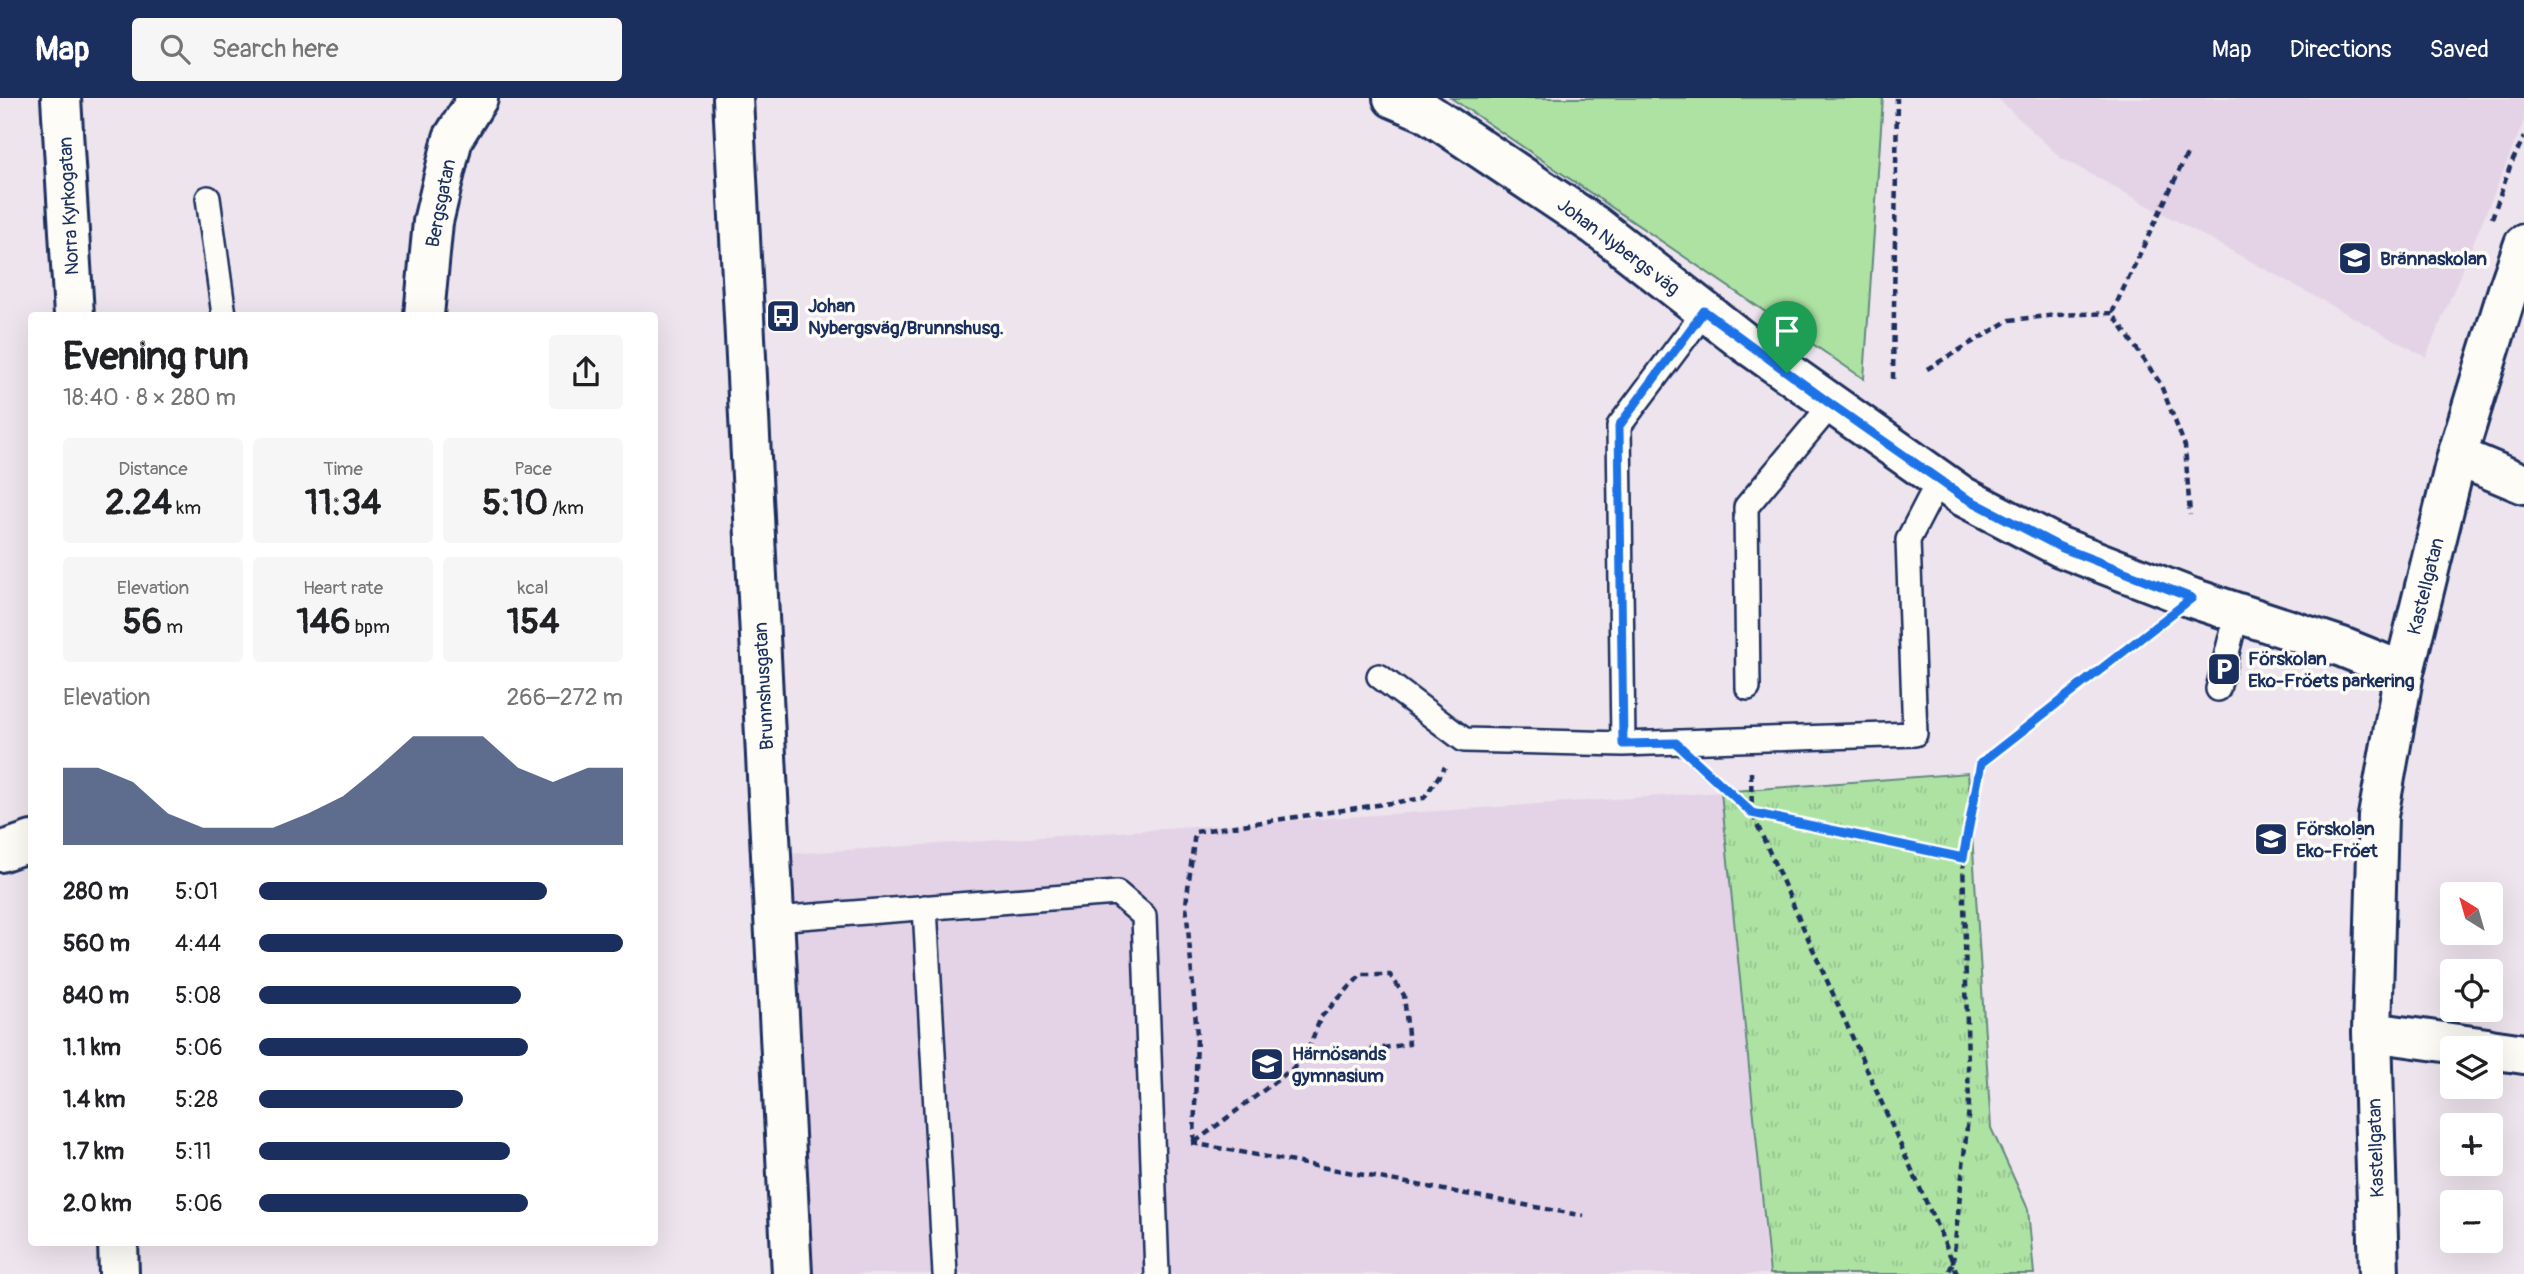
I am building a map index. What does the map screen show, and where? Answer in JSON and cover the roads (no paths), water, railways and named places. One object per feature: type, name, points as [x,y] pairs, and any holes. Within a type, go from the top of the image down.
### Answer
[{"type":"street","name":"Norra Kyrkogatan","points":[[61,98],[74,312]]},
{"type":"street","name":"Bergsgatan","points":[[424,312],[433,222],[453,138],[478,98]]},
{"type":"street","name":"Brunnshusgatan","points":[[733,98],[792,1274]]},
{"type":"street","name":"Johan Nybergs väg","points":[[1393,98],[1426,112],[1596,226],[1704,311],[1962,496],[2060,547],[2192,598],[2342,647],[2404,672]]},
{"type":"street","name":"Kastellgatan","points":[[2379,1274],[2372,1032],[2378,816],[2404,672],[2457,456],[2524,244]]},
{"type":"street","points":[[2457,456],[2524,484]]},
{"type":"street","points":[[0,852],[28,842]]},
{"type":"street","points":[[2372,1032],[2440,1042]]},
{"type":"street","points":[[2503,1051],[2524,1054]]},
{"type":"street","points":[[118,1246],[119,1274]]},
{"type":"lane","points":[[208,198],[224,312]]},
{"type":"lane","points":[[1623,744],[1619,426],[1704,311]]},
{"type":"lane","points":[[1748,688],[1746,507],[1832,405]]},
{"type":"lane","points":[[1379,676],[1464,740],[1623,744],[1915,734],[1908,540],[1939,480]]},
{"type":"lane","points":[[2218,689],[2237,612]]},
{"type":"lane","points":[[774,919],[1117,893],[1143,916],[1157,1274]]},
{"type":"lane","points":[[925,907],[945,1274]]},
{"type":"place","name":"Brännaskolan","points":[[2355,258]]},
{"type":"place","name":"Johan Nybergsväg/Brunnshusg.","points":[[783,316]]},
{"type":"place","name":"Förskolan Eko-Fröets parkering","points":[[2224,669]]},
{"type":"place","name":"Förskolan Eko-Fröet","points":[[2271,839]]},
{"type":"place","name":"Härnösands gymnasium","points":[[1267,1064]]}]
